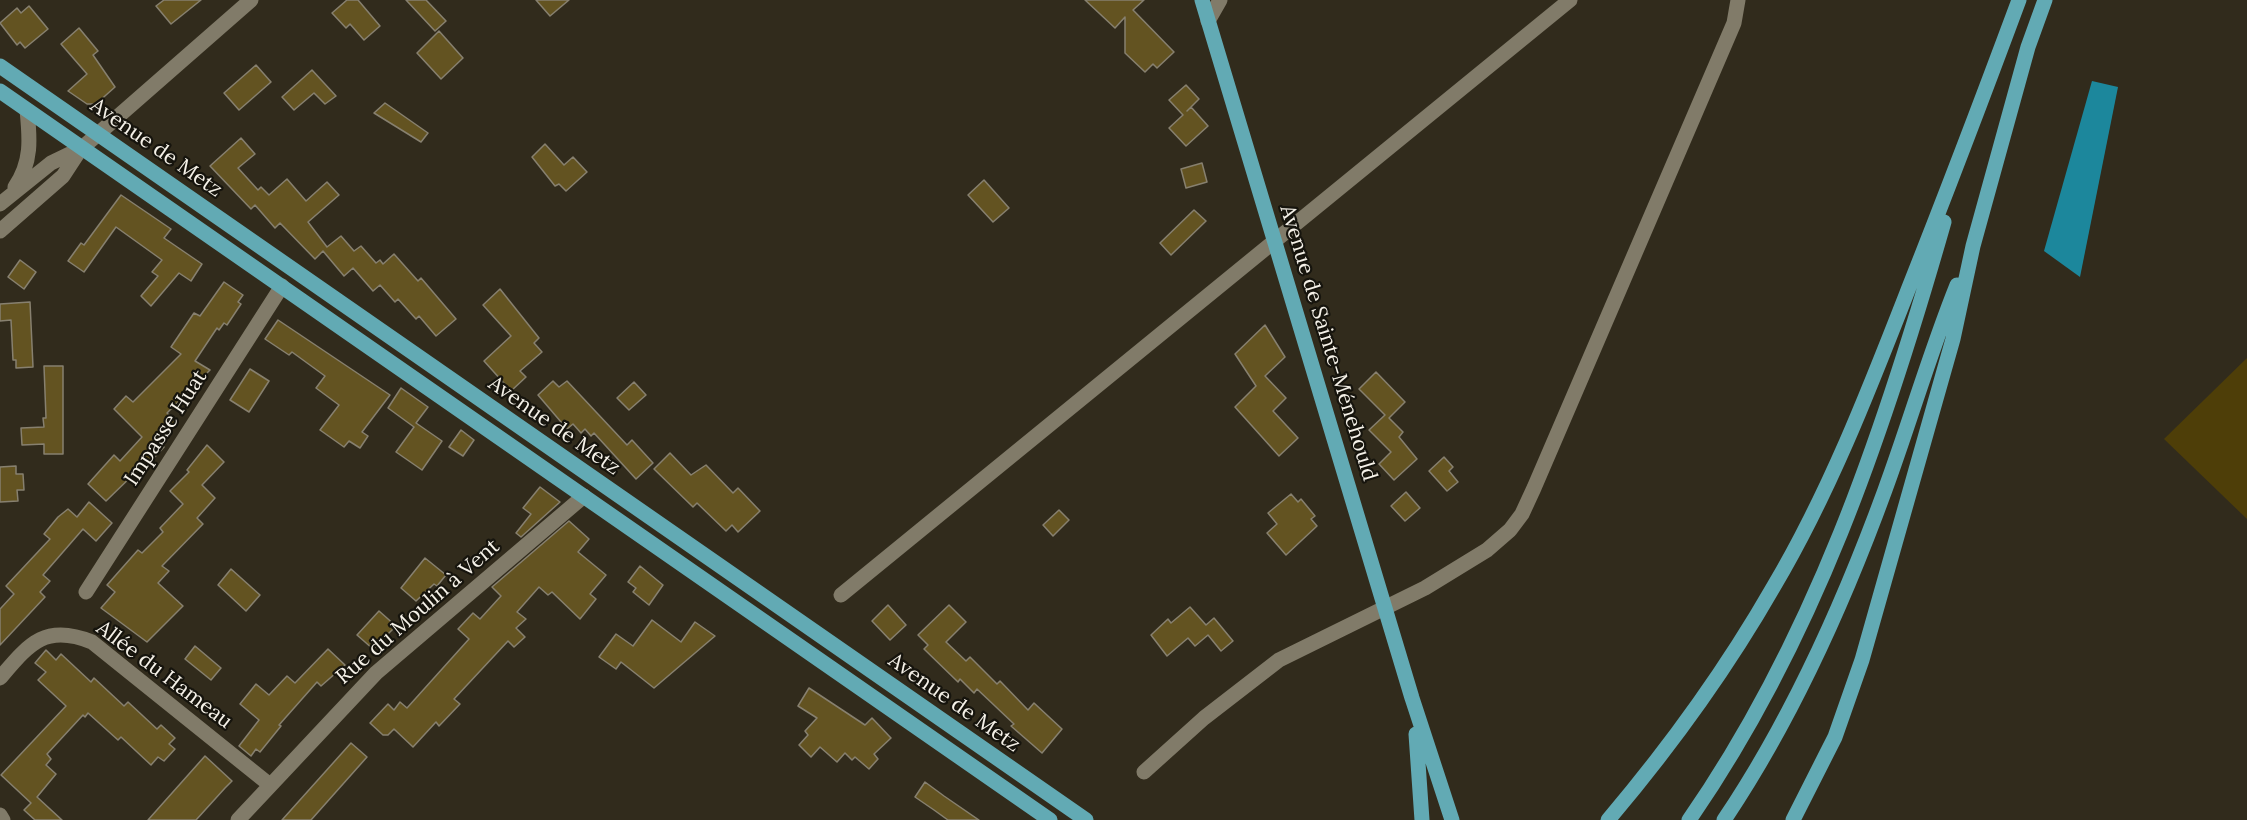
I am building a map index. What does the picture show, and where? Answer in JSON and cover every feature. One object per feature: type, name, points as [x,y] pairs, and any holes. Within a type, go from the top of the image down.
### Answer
[{"type":"main road","name":"Avenue de Sainte-Ménehould","points":[[1202,0],[1412,698],[1452,820]]},
{"type":"main road","points":[[1608,820],[1673,738],[1775,585],[1831,474],[1874,380],[2019,0]]},
{"type":"main road","points":[[1793,820],[1835,737],[1862,660],[1953,339],[1973,246],[2028,47],[2045,0]]},
{"type":"main road","name":"Avenue de Metz","points":[[0,66],[1086,820]]},
{"type":"main road","name":"Avenue de Metz","points":[[0,91],[1050,820]]},
{"type":"main road","points":[[1689,820],[1725,768],[1754,718],[1815,596],[1862,477],[1908,350],[1970,133]]},
{"type":"main road","points":[[1724,820],[1786,715],[1836,612],[1884,491],[1941,326],[1973,246]]},
{"type":"main road","name":"Avenue de Sainte-Ménehould","points":[[1412,698],[1421,779],[1422,820]]},
{"type":"street","points":[[0,231],[63,176],[82,148],[250,0]]},
{"type":"street","points":[[1208,21],[1220,0]]},
{"type":"street","points":[[841,595],[1570,0]]},
{"type":"street","points":[[1144,772],[1204,718],[1280,660],[1386,608],[1479,555],[1510,530],[1522,514],[1734,23],[1738,0]]},
{"type":"street","points":[[4,201],[28,163],[30,151],[27,110]]},
{"type":"street","points":[[4,201],[51,163],[82,148]]},
{"type":"street","name":"Impasse Huat","points":[[86,592],[282,285]]},
{"type":"street","name":"Rue du Moulin à Vent","points":[[238,820],[376,673],[584,496]]},
{"type":"street","name":"Allée du Hameau","points":[[0,678],[33,643],[59,633],[73,634],[92,642],[270,785]]},
{"type":"street","points":[[0,815],[3,820]]},
{"type":"shaded area","points":[[2247,358],[2247,519],[2164,439]]},
{"type":"water","points":[[2092,81],[2118,87],[2080,277],[2044,251]]},
{"type":"building","points":[[164,0],[201,0],[171,24],[156,6]]},
{"type":"building","points":[[347,0],[358,0],[380,26],[364,40],[350,24],[346,28],[332,13]]},
{"type":"building","points":[[406,0],[426,0],[446,21],[435,31]]},
{"type":"building","points":[[536,0],[569,0],[550,16]]},
{"type":"building","points":[[1085,0],[1144,0],[1133,10],[1174,52],[1157,68],[1153,64],[1145,72],[1125,53],[1125,17],[1115,28]]},
{"type":"building","points":[[29,6],[48,29],[25,48],[20,42],[17,45],[0,23],[17,8],[21,13]]},
{"type":"building","points":[[79,28],[98,51],[93,55],[115,87],[96,104],[87,104],[68,91],[87,74],[61,44]]},
{"type":"building","points":[[439,31],[463,58],[441,79],[417,53]]},
{"type":"building","points":[[256,65],[271,82],[239,110],[224,93]]},
{"type":"building","points":[[312,70],[336,96],[325,104],[314,93],[294,110],[282,97]]},
{"type":"building","points":[[1186,85],[1199,99],[1191,107],[1208,126],[1186,146],[1169,128],[1183,115],[1169,100]]},
{"type":"building","points":[[385,103],[428,133],[421,142],[374,113]]},
{"type":"building","points":[[241,138],[255,154],[238,168],[258,190],[261,187],[269,195],[287,179],[306,201],[327,182],[339,195],[308,222],[327,247],[341,236],[354,251],[361,246],[376,263],[380,260],[383,264],[394,254],[418,281],[421,278],[456,319],[436,336],[419,316],[416,319],[398,299],[395,302],[380,285],[373,291],[353,268],[344,276],[323,251],[315,259],[280,223],[275,228],[255,205],[251,209],[210,166]]},
{"type":"building","points":[[545,144],[564,165],[573,157],[587,172],[566,191],[559,184],[555,186],[532,157]]},
{"type":"building","points":[[1202,163],[1207,182],[1186,188],[1181,169]]},
{"type":"building","points":[[984,180],[1009,208],[993,222],[968,195]]},
{"type":"building","points":[[121,195],[171,229],[164,238],[202,264],[191,281],[179,273],[151,306],[141,296],[158,276],[152,272],[162,260],[116,227],[84,272],[68,261],[81,243],[84,245]]},
{"type":"building","points":[[1194,210],[1206,221],[1171,255],[1160,243]]},
{"type":"building","points":[[20,260],[36,272],[24,289],[8,277]]},
{"type":"building","points":[[224,282],[243,295],[238,302],[241,304],[227,325],[224,323],[219,330],[217,328],[195,361],[210,370],[167,413],[177,423],[159,443],[164,447],[141,472],[138,470],[106,501],[88,484],[114,455],[120,461],[142,437],[114,409],[126,396],[133,402],[181,354],[171,347],[194,313],[200,316]]},
{"type":"building","points":[[500,289],[539,338],[534,343],[542,352],[520,371],[526,377],[511,391],[484,361],[511,336],[483,305]]},
{"type":"building","points":[[30,302],[33,367],[16,368],[16,360],[13,360],[11,320],[0,321],[0,304]]},
{"type":"building","points":[[278,320],[390,395],[362,432],[368,436],[360,448],[349,441],[344,447],[320,430],[339,405],[316,388],[325,376],[292,352],[289,355],[265,339]]},
{"type":"building","points":[[1265,325],[1285,357],[1265,376],[1286,398],[1273,411],[1298,438],[1279,456],[1235,407],[1256,386],[1235,354]]},
{"type":"building","points":[[44,366],[63,366],[63,454],[44,454],[44,444],[22,445],[21,428],[44,427],[43,418],[46,418]]},
{"type":"building","points":[[250,369],[269,381],[249,412],[230,400]]},
{"type":"building","points":[[1376,372],[1405,402],[1389,418],[1403,432],[1399,437],[1417,459],[1394,480],[1379,464],[1391,452],[1369,430],[1385,415],[1359,389]]},
{"type":"building","points":[[553,381],[559,387],[567,381],[627,445],[632,440],[653,463],[636,479],[594,433],[591,436],[585,429],[581,433],[573,424],[567,429],[538,395]]},
{"type":"building","points":[[634,382],[646,395],[629,410],[617,398]]},
{"type":"building","points":[[401,388],[428,407],[416,423],[442,441],[422,470],[396,452],[414,427],[388,408]]},
{"type":"building","points":[[461,430],[474,440],[463,456],[449,447]]},
{"type":"building","points":[[207,445],[224,462],[202,485],[215,498],[197,518],[203,524],[162,566],[169,571],[158,583],[183,606],[147,642],[101,608],[115,592],[107,585],[138,550],[142,553],[163,532],[160,528],[183,504],[170,491],[189,472],[187,470]]},
{"type":"building","points":[[670,453],[691,475],[706,465],[733,493],[738,488],[760,511],[738,532],[732,525],[726,531],[697,503],[693,507],[654,469]]},
{"type":"building","points":[[1444,457],[1453,467],[1449,471],[1458,482],[1447,491],[1429,471]]},
{"type":"building","points":[[16,466],[16,474],[23,474],[24,490],[17,490],[18,501],[0,502],[0,467]]},
{"type":"building","points":[[540,487],[560,502],[521,537],[516,533],[531,514],[523,508]]},
{"type":"building","points":[[1406,492],[1420,508],[1405,521],[1391,506]]},
{"type":"building","points":[[1291,494],[1298,502],[1301,499],[1315,516],[1311,519],[1317,526],[1286,555],[1267,533],[1277,524],[1268,513]]},
{"type":"building","points":[[89,502],[112,523],[96,541],[83,529],[43,575],[50,581],[40,592],[45,597],[0,645],[0,609],[14,594],[6,586],[50,539],[44,534],[58,517],[68,509],[77,517]]},
{"type":"building","points":[[1059,510],[1069,520],[1053,536],[1043,525]]},
{"type":"building","points":[[569,521],[589,539],[578,552],[606,575],[590,594],[596,599],[580,619],[552,592],[548,595],[539,587],[517,612],[526,619],[516,628],[525,637],[514,647],[508,641],[454,699],[460,704],[439,726],[436,722],[413,747],[394,729],[388,735],[383,735],[370,723],[388,704],[394,710],[400,702],[407,708],[469,639],[458,629],[473,613],[480,619],[501,596],[492,587]]},
{"type":"building","points":[[425,558],[446,575],[437,586],[434,584],[416,601],[401,588]]},
{"type":"building","points":[[640,566],[663,585],[649,605],[633,592],[636,588],[628,582]]},
{"type":"building","points":[[231,569],[260,595],[246,611],[218,585]]},
{"type":"building","points":[[888,605],[906,625],[890,640],[872,621]]},
{"type":"building","points":[[949,605],[966,622],[946,642],[966,661],[970,657],[997,684],[1000,681],[1028,710],[1034,703],[1062,729],[1042,753],[1011,726],[1014,724],[977,689],[974,693],[960,679],[958,682],[924,649],[928,645],[918,635]]},
{"type":"building","points":[[1190,607],[1206,625],[1214,618],[1233,641],[1221,651],[1208,635],[1195,646],[1188,638],[1167,656],[1151,635],[1168,619],[1171,623]]},
{"type":"building","points":[[379,611],[396,626],[373,649],[357,635]]},
{"type":"building","points":[[652,620],[681,642],[695,622],[715,636],[654,688],[621,662],[616,669],[599,657],[616,634],[633,646]]},
{"type":"building","points":[[195,646],[221,668],[211,680],[185,659]]},
{"type":"building","points":[[328,649],[345,665],[321,686],[317,682],[279,725],[281,726],[260,752],[256,749],[251,756],[239,746],[259,720],[240,704],[256,684],[269,695],[287,676],[295,683]]},
{"type":"building","points":[[46,650],[56,660],[61,654],[91,682],[94,678],[124,706],[128,702],[157,729],[161,725],[175,738],[169,744],[175,749],[164,761],[158,757],[151,765],[121,737],[118,740],[88,713],[85,717],[83,715],[47,754],[51,759],[46,765],[56,774],[37,797],[62,820],[35,820],[24,810],[31,803],[1,775],[66,706],[38,680],[46,672],[35,663]]},
{"type":"building","points":[[809,688],[865,725],[872,718],[891,738],[874,754],[878,759],[869,769],[855,757],[852,760],[845,753],[837,762],[820,747],[811,757],[799,745],[808,735],[805,731],[817,718],[798,706]]},
{"type":"building","points":[[351,743],[367,757],[311,820],[282,820]]},
{"type":"building","points":[[205,756],[232,781],[196,820],[148,820]]},
{"type":"building","points":[[925,782],[979,820],[948,820],[915,797]]}]
